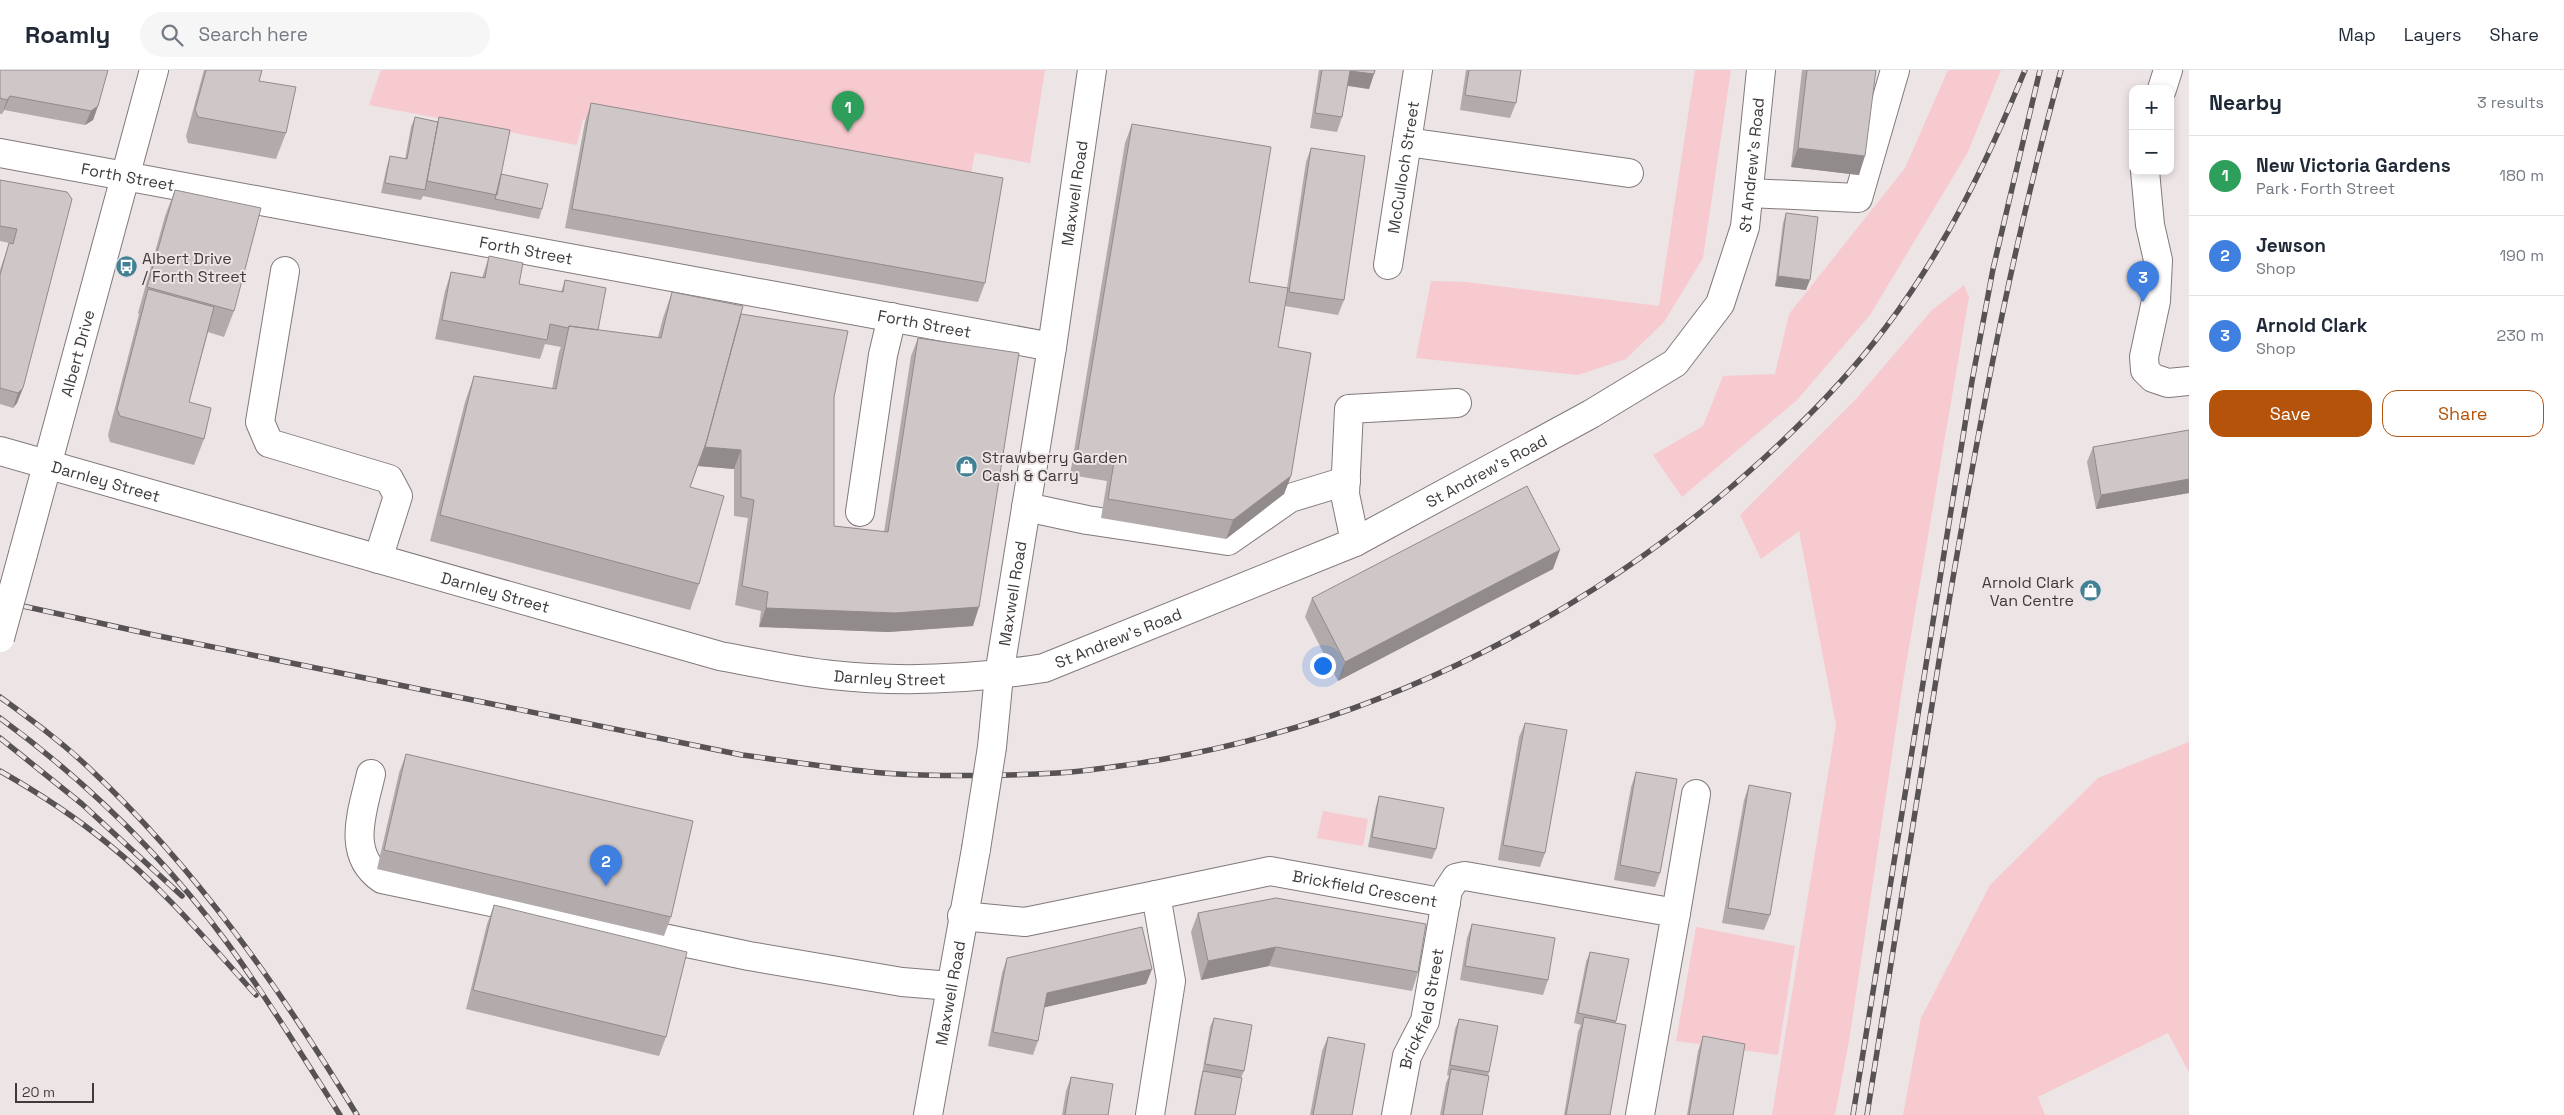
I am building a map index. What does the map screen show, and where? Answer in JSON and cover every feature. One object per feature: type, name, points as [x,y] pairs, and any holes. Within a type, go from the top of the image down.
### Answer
[{"type":"street","name":"Albert Drive","points":[[0,638],[154,70]]},
{"type":"street","name":"Maxwell Road","points":[[928,1115],[962,916],[976,849],[992,747],[999,676],[1052,346],[1092,70]]},
{"type":"street","name":"McCulloch Street","points":[[1388,265],[1418,70]]},
{"type":"street","name":"St Andrew's Road","points":[[999,676],[1044,668],[1354,542],[1591,414],[1675,363],[1720,304],[1745,227],[1761,70]]},
{"type":"street","points":[[1748,193],[1858,198],[1895,70]]},
{"type":"street","points":[[2163,85],[2168,70]]},
{"type":"street","points":[[1407,142],[1629,172]]},
{"type":"street","name":"Forth Street","points":[[0,153],[1052,346]]},
{"type":"street","points":[[2145,175],[2150,225],[2158,260],[2156,301],[2144,357],[2145,370],[2153,378],[2168,383],[2189,381]]},
{"type":"street","points":[[285,271],[260,422],[269,443],[389,479],[398,496],[378,559]]},
{"type":"street","points":[[860,512],[883,355],[892,317]]},
{"type":"street","points":[[1354,542],[1345,494],[1349,409],[1457,403]]},
{"type":"street","name":"Darnley Street","points":[[0,451],[720,656],[832,675],[918,680],[999,676]]},
{"type":"street","points":[[1026,507],[1087,520],[1228,541],[1290,498],[1346,481]]},
{"type":"street","points":[[371,774],[359,829],[359,846],[371,872],[382,879],[749,956],[902,982],[951,986]]},
{"type":"street","points":[[1640,1115],[1696,794]]},
{"type":"street","name":"Brickfield Crescent","points":[[962,916],[1025,922],[1270,871],[1446,903],[1452,883],[1456,878],[1465,876],[1676,913]]},
{"type":"street","points":[[1150,1115],[1171,981],[1156,895]]},
{"type":"street","name":"Brickfield Street","points":[[1396,1115],[1408,1056],[1425,1021],[1446,903]]},
{"type":"shaded area","points":[[381,70],[1045,70],[1030,163],[975,153],[969,183],[583,119],[577,145],[369,105]]},
{"type":"shaded area","points":[[1695,70],[1731,70],[1703,258],[1664,322],[1626,359],[1578,375],[1416,358],[1431,281],[1466,282],[1659,306]]},
{"type":"shaded area","points":[[1948,70],[2001,70],[1968,152],[1870,315],[1797,400],[1682,497],[1653,455],[1703,426],[1723,376],[1775,374],[1789,314],[1905,168]]},
{"type":"shaded area","points":[[1964,285],[1969,297],[1903,682],[1849,1041],[1835,1115],[1772,1115],[1836,725],[1799,531],[1761,559],[1740,515],[1856,399],[1932,310]]},
{"type":"shaded area","points":[[2189,742],[2189,1072],[2168,1033],[2038,1097],[2045,1115],[1903,1115],[1921,1018],[1990,885],[2098,778]]},
{"type":"shaded area","points":[[1323,811],[1368,819],[1363,846],[1317,838]]},
{"type":"shaded area","points":[[1696,927],[1795,946],[1778,1055],[1676,1041]]},
{"type":"building","points":[[0,70],[108,70],[98,106],[91,111],[10,96],[7,100],[0,98]]},
{"type":"building","points":[[206,70],[262,70],[259,81],[296,87],[286,133],[198,117],[195,110]]},
{"type":"building","points":[[1322,70],[1375,70],[1374,74],[1350,71],[1342,117],[1315,113]]},
{"type":"building","points":[[1469,70],[1521,70],[1516,103],[1465,95]]},
{"type":"building","points":[[1807,70],[1876,70],[1865,156],[1798,148]]},
{"type":"building","points":[[591,103],[1003,178],[985,283],[572,209]]},
{"type":"building","points":[[415,117],[438,122],[425,190],[385,183],[390,156],[407,159]]},
{"type":"building","points":[[439,117],[510,130],[497,195],[427,181]]},
{"type":"building","points":[[1132,124],[1271,147],[1249,282],[1288,288],[1278,347],[1311,353],[1291,476],[1233,520],[1108,499],[1114,462],[1077,456]]},
{"type":"building","points":[[1311,148],[1365,156],[1344,300],[1289,292]]},
{"type":"building","points":[[501,174],[548,184],[542,209],[495,199]]},
{"type":"building","points":[[0,180],[67,192],[72,199],[23,388],[18,393],[0,388],[0,275],[9,243],[13,244],[17,229],[0,226]]},
{"type":"building","points":[[175,190],[261,208],[234,311],[147,287]]},
{"type":"building","points":[[1786,213],[1818,217],[1810,280],[1778,276]]},
{"type":"building","points":[[489,256],[523,263],[519,284],[563,292],[565,280],[606,288],[598,330],[569,326],[568,328],[550,324],[547,340],[442,320],[451,272],[485,278]]},
{"type":"building","points":[[148,289],[214,307],[189,402],[211,408],[204,439],[120,416],[117,409]]},
{"type":"building","points":[[672,292],[743,306],[707,440],[690,487],[724,496],[699,584],[440,515],[474,376],[556,389],[569,326],[661,338]]},
{"type":"building","points":[[741,314],[848,331],[834,397],[834,526],[888,532],[918,338],[1019,353],[979,607],[895,613],[766,608],[768,592],[742,586],[754,500],[741,497],[741,450],[705,447]]},
{"type":"building","points":[[2189,430],[2189,479],[2101,495],[2093,447]]},
{"type":"building","points":[[1527,486],[1560,550],[1345,662],[1312,598]]},
{"type":"building","points":[[1525,723],[1567,730],[1545,853],[1503,845]]},
{"type":"building","points":[[406,754],[693,821],[671,917],[384,850]]},
{"type":"building","points":[[1636,772],[1677,779],[1660,873],[1620,865]]},
{"type":"building","points":[[1749,785],[1791,793],[1770,915],[1728,908]]},
{"type":"building","points":[[1379,796],[1444,808],[1436,849],[1372,837]]},
{"type":"building","points":[[1276,898],[1426,924],[1418,972],[1276,947],[1208,961],[1198,913]]},
{"type":"building","points":[[494,905],[687,952],[666,1037],[473,990]]},
{"type":"building","points":[[1472,924],[1555,938],[1548,980],[1465,966]]},
{"type":"building","points":[[1142,927],[1152,969],[1047,993],[1038,1041],[993,1032],[1007,958]]},
{"type":"building","points":[[1590,952],[1629,959],[1616,1021],[1578,1013]]},
{"type":"building","points":[[1584,1017],[1626,1025],[1610,1115],[1566,1115]]},
{"type":"building","points":[[1214,1018],[1252,1025],[1244,1071],[1205,1064]]},
{"type":"building","points":[[1459,1019],[1498,1026],[1489,1072],[1450,1065]]},
{"type":"building","points":[[1703,1036],[1745,1044],[1733,1115],[1689,1115]]},
{"type":"building","points":[[1328,1037],[1365,1044],[1352,1115],[1313,1115]]},
{"type":"building","points":[[1451,1069],[1489,1076],[1482,1115],[1443,1115]]},
{"type":"building","points":[[1203,1071],[1242,1078],[1235,1115],[1195,1115]]},
{"type":"building","points":[[1071,1077],[1113,1084],[1108,1115],[1065,1115]]},
{"type":"railway","points":[[0,601],[154,635],[742,755],[883,773],[949,776],[1057,773],[1159,760],[1243,742],[1325,718],[1404,688],[1482,653],[1557,612],[1629,566],[1697,515],[1762,460],[1842,380],[1872,345],[1907,297],[1927,267],[1964,203],[1996,137],[2025,70]]},
{"type":"railway","points":[[1853,1115],[1972,381],[1993,269],[2040,70]]},
{"type":"railway","points":[[1867,1115],[1964,512],[2007,290],[2061,70]]},
{"type":"railway","points":[[0,697],[79,758],[128,806],[201,889],[267,977],[357,1115]]},
{"type":"railway","points":[[0,718],[63,768],[123,822],[178,881],[204,912],[243,965],[340,1115]]},
{"type":"railway","points":[[0,738],[82,804],[182,896]]},
{"type":"railway","points":[[0,771],[68,814],[127,860],[184,916],[256,995]]},
{"type":"place","name":"New Victoria Gardens","points":[[848,132]]},
{"type":"place","name":"Albert Drive / Forth Street","points":[[126,267]]},
{"type":"place","name":"Arnold Clark","points":[[2143,302]]},
{"type":"place","name":"Strawberry Garden Cash & Carry","points":[[966,466]]},
{"type":"place","name":"Arnold Clark Van Centre","points":[[2090,591]]},
{"type":"place","name":"Jewson","points":[[606,886]]}]
